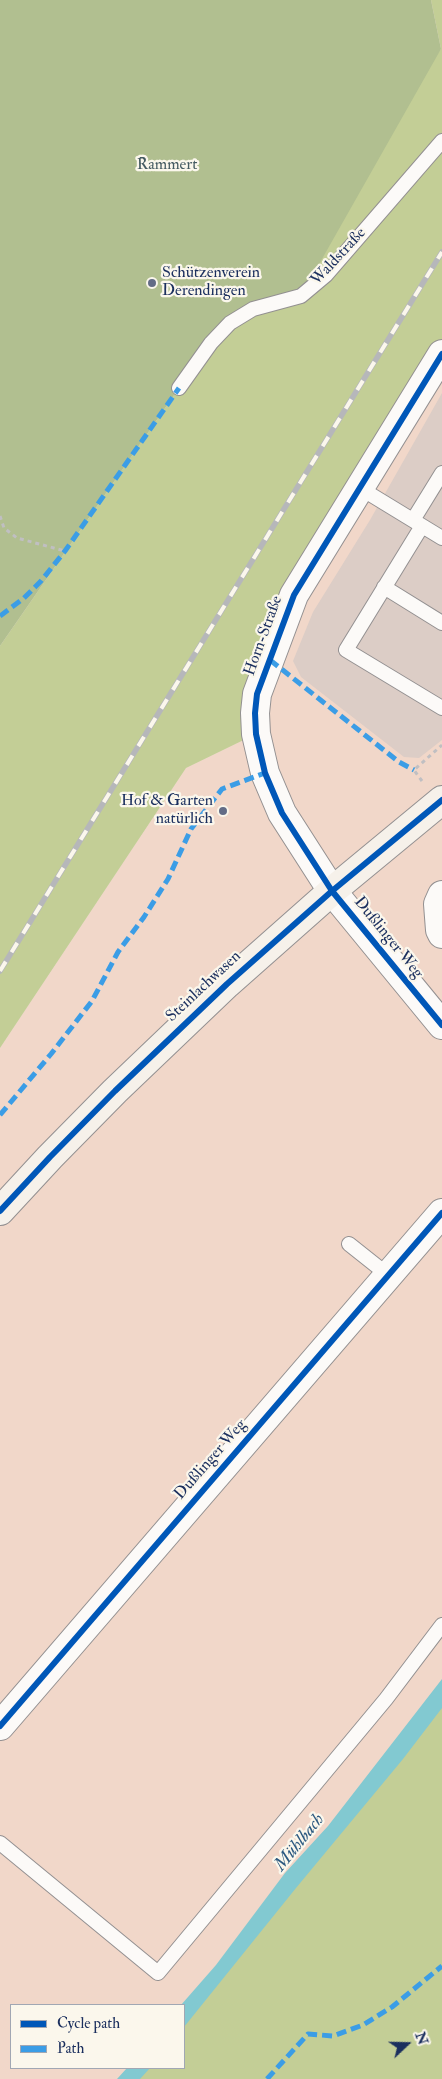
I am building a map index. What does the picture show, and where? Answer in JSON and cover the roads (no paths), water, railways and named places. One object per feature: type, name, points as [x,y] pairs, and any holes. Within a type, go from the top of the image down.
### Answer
[{"type":"street","name":"Horn-Straße","points":[[332,890],[282,813],[265,773],[256,734],[255,713],[257,694],[294,595],[442,354]]},
{"type":"street","name":"Steinlachwasen","points":[[0,1211],[115,1091],[227,984],[332,890],[442,800]]},
{"type":"street","name":"Dußlinger Weg","points":[[332,890],[442,1026]]},
{"type":"street","points":[[442,895],[438,904],[442,934]]},
{"type":"street","name":"Dußlinger Weg","points":[[0,1726],[442,1213]]},
{"type":"lane","name":"Waldstraße","points":[[179,388],[211,343],[230,323],[253,309],[302,296],[326,275],[442,141]]},
{"type":"lane","points":[[442,473],[384,588],[346,650],[442,708]]},
{"type":"lane","points":[[360,488],[442,538]]},
{"type":"lane","points":[[384,588],[442,623]]},
{"type":"lane","points":[[349,1244],[388,1275]]},
{"type":"lane","points":[[0,1843],[158,1974],[386,1699],[442,1625]]},
{"type":"water","points":[[442,1679],[442,1708],[403,1759],[185,2026],[185,2004],[182,2004],[216,1965],[285,1873],[328,1826]]},
{"type":"water","points":[[126,2069],[149,2069],[140,2079],[117,2079]]},
{"type":"railway","points":[[0,971],[442,252]]},
{"type":"place","name":"Schützenverein Derendingen","points":[[152,283]]},
{"type":"place","name":"Hof & Garten natürlich","points":[[223,811]]},
{"type":"park label","name":"Rammert","points":[[167,166]]},
{"type":"water label","name":"Mühlbach","points":[[300,1843]]}]
